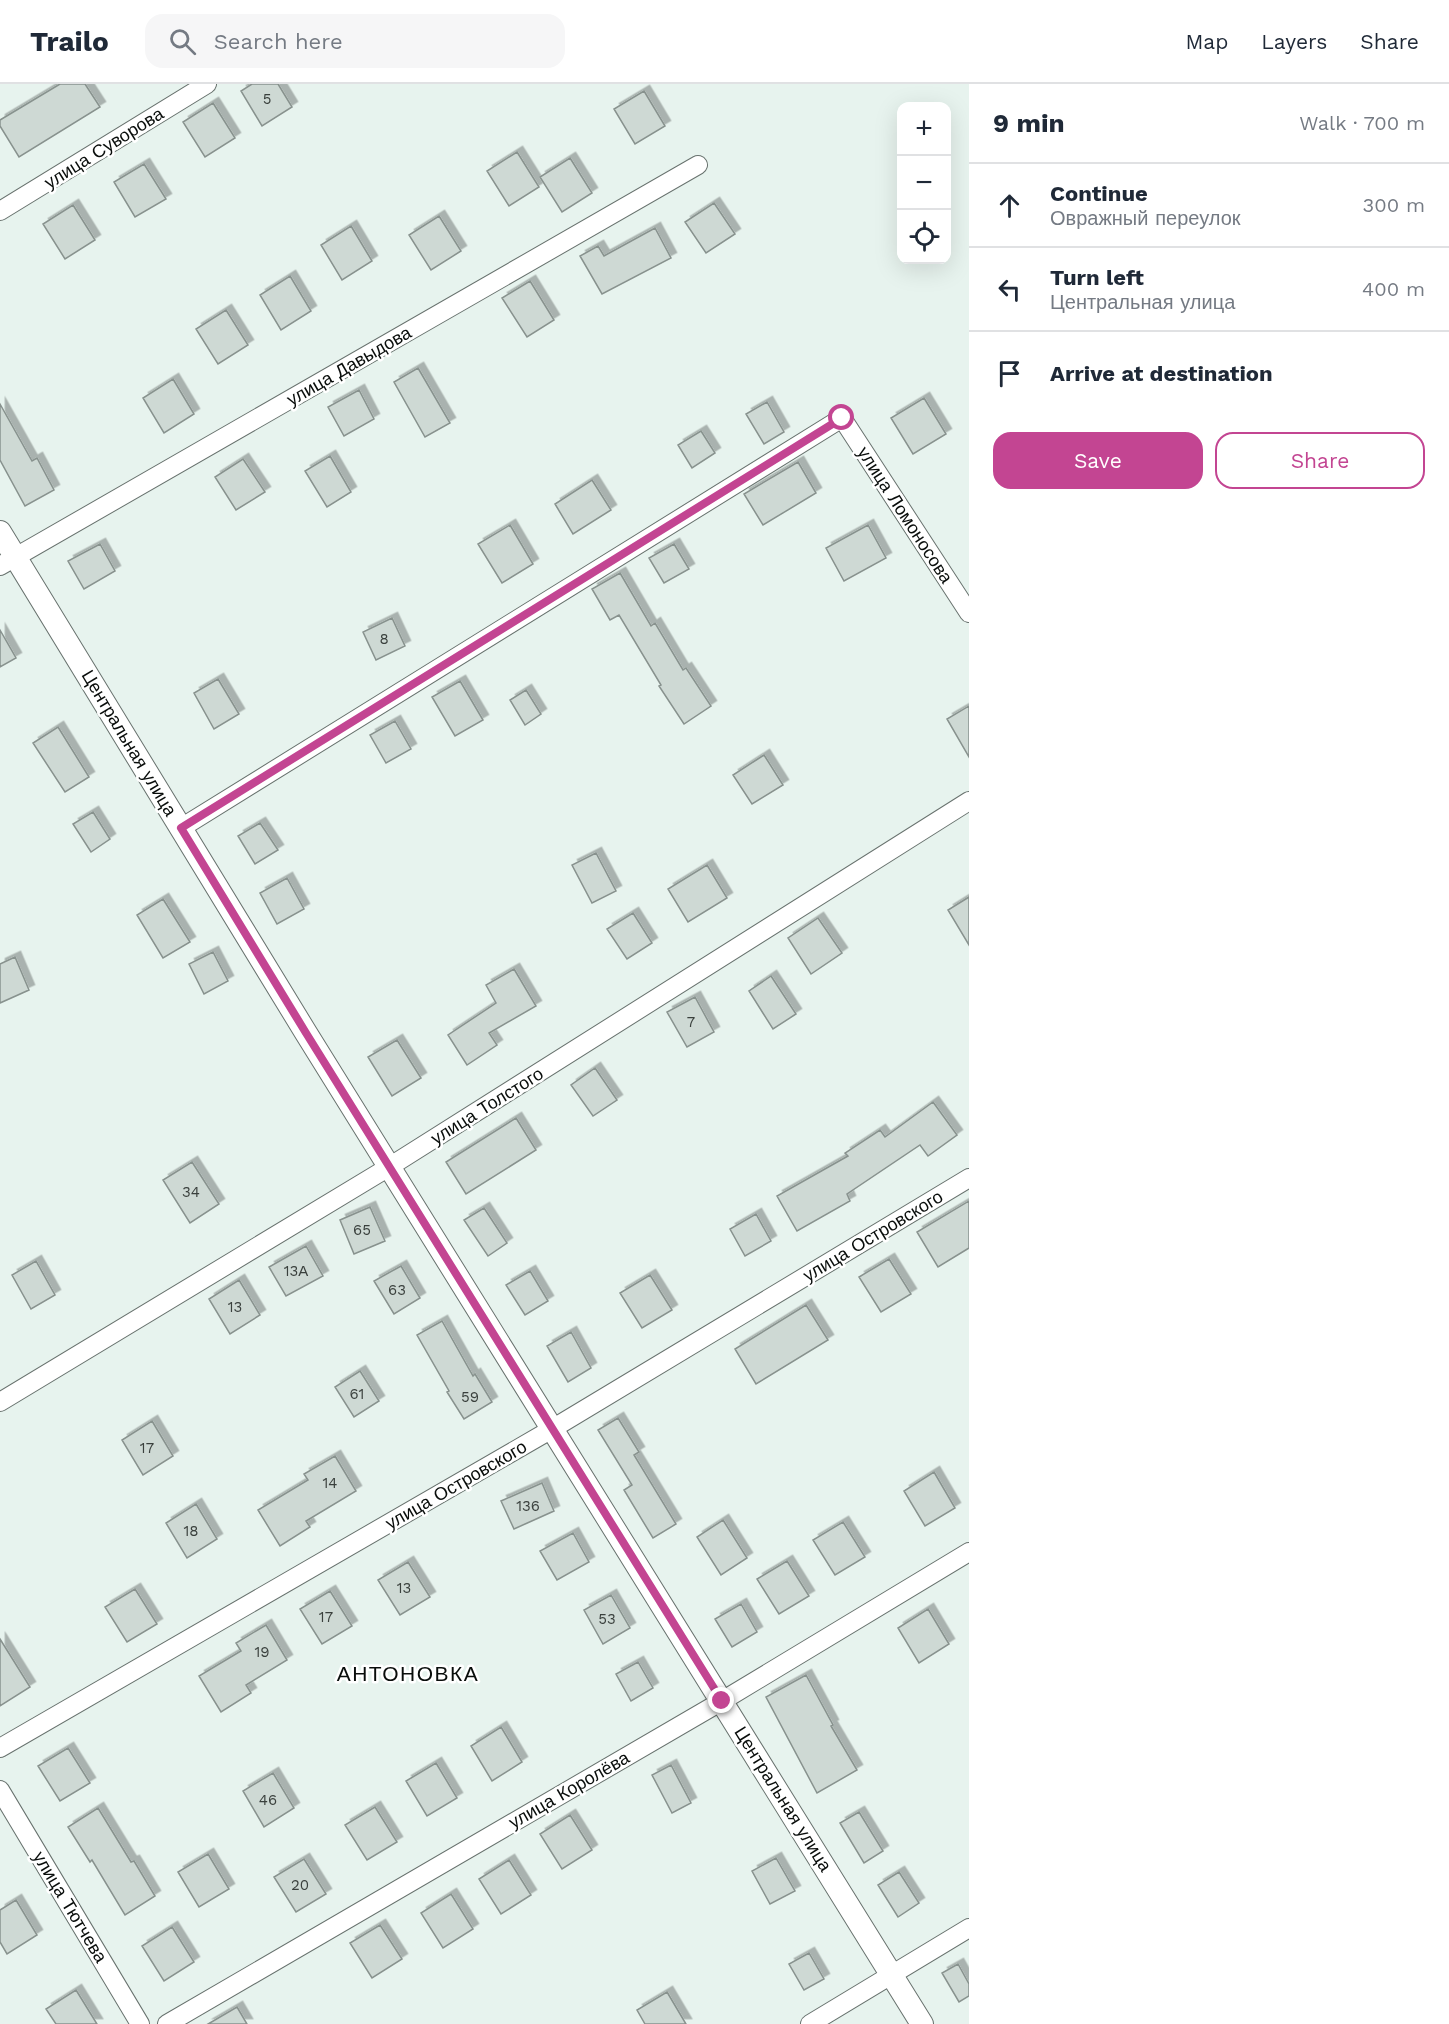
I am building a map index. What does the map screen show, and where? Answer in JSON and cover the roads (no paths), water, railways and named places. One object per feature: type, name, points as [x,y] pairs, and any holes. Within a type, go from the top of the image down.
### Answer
[{"type":"street","name":"улица Суворова","points":[[0,211],[207,84]]},
{"type":"street","name":"улица Давыдова","points":[[8,562],[698,165]]},
{"type":"street","name":"улица Ломоносова","points":[[181,828],[842,418],[969,613]]},
{"type":"street","name":"Центральная улица","points":[[0,532],[8,562],[181,828],[922,2024]]},
{"type":"street","name":"улица Толстого","points":[[0,1402],[389,1167],[969,801]]},
{"type":"street","name":"улица Островского","points":[[0,1748],[552,1429],[969,1178]]},
{"type":"street","name":"улица Королёва","points":[[167,2024],[722,1701],[969,1552]]},
{"type":"street","name":"улица Тютчева","points":[[0,1790],[140,2024]]},
{"type":"street","points":[[810,2024],[969,1928]]},
{"type":"district","name":"АНТОНОВКА","points":[[408,1674]]}]
